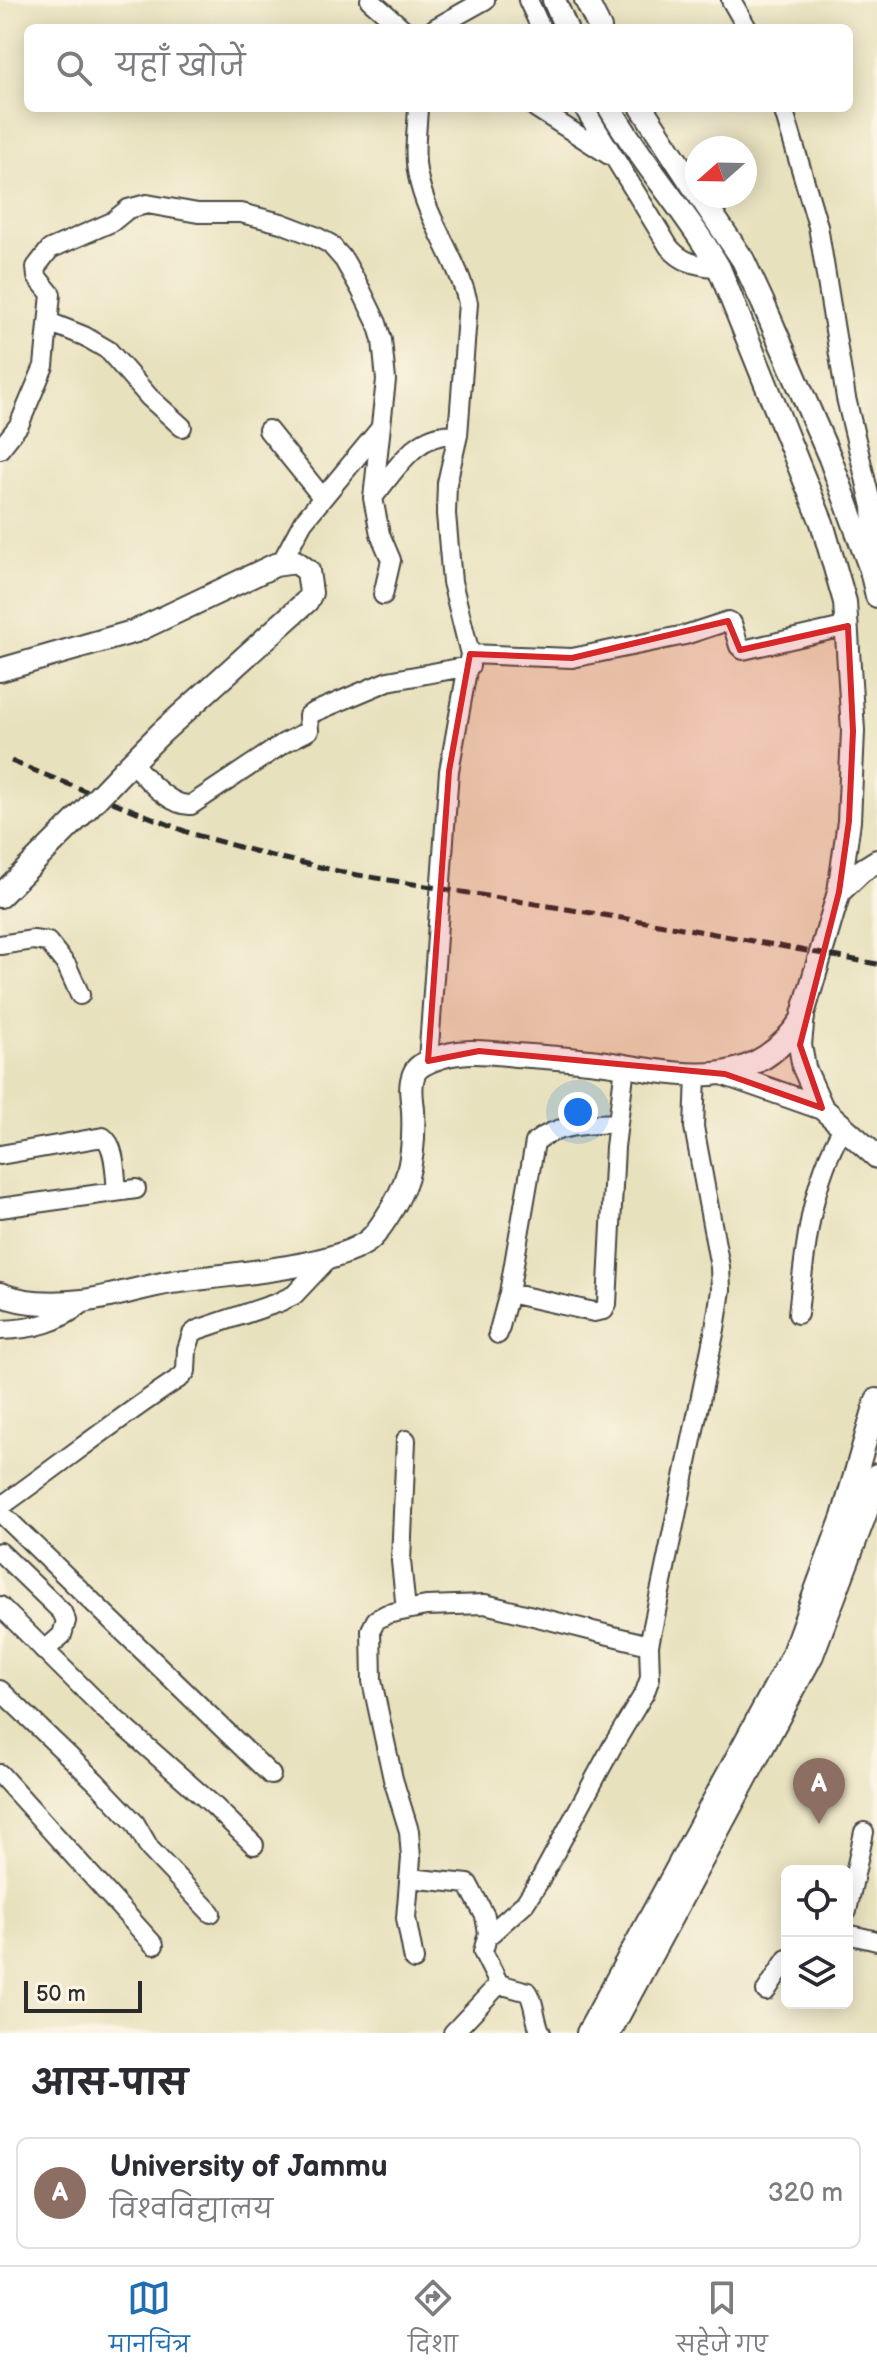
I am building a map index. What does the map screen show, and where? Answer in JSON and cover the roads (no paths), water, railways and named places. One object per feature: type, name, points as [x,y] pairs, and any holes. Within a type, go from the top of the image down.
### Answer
[{"type":"main road","points":[[554,0],[564,24]]},
{"type":"main road","points":[[586,0],[598,24]]},
{"type":"main road","points":[[612,112],[645,164],[719,268],[822,523],[839,577],[848,626],[853,772],[839,892],[803,1017],[800,1045],[804,1068],[822,1108],[868,1151],[877,1170]]},
{"type":"main road","points":[[645,112],[685,174]]},
{"type":"main road","points":[[708,208],[754,282],[830,458],[871,570],[877,596]]},
{"type":"main road","points":[[0,670],[136,631],[265,568],[296,562],[308,571],[311,593],[307,601],[128,767],[0,896]]},
{"type":"main road","points":[[839,892],[877,861]]},
{"type":"main road","points":[[0,1294],[32,1303],[86,1301],[161,1284],[327,1260],[362,1247],[373,1237],[400,1191],[411,1156],[414,1074],[418,1067],[428,1061],[465,1052],[487,1052],[696,1076],[725,1074],[764,1057],[788,1038],[803,1017]]},
{"type":"main road","points":[[725,1074],[822,1108]]},
{"type":"main road","points":[[588,2033],[792,1656],[843,1517],[877,1400]]},
{"type":"main road","points":[[609,2033],[812,1655],[877,1475]]},
{"type":"street","points":[[370,0],[397,24]]},
{"type":"street","points":[[442,24],[485,0]]},
{"type":"street","points":[[528,0],[539,24]]},
{"type":"street","points":[[731,0],[745,24]]},
{"type":"street","points":[[418,112],[415,157],[418,177],[468,303],[458,435],[447,483],[447,537],[452,582],[470,660],[449,771],[428,1061]]},
{"type":"street","points":[[542,112],[615,158]]},
{"type":"street","points":[[586,112],[677,257],[690,264],[719,268]]},
{"type":"street","points":[[784,112],[818,226],[846,398],[872,507],[874,540],[871,570]]},
{"type":"street","points":[[0,449],[19,425],[44,366],[51,294],[37,277],[36,267],[50,249],[112,222],[136,205],[198,213],[241,213],[281,223],[330,244],[344,260],[377,323],[386,380],[373,498],[380,534],[391,560],[383,595]]},
{"type":"street","points":[[49,322],[108,350],[149,397],[182,427]]},
{"type":"street","points":[[268,430],[322,497]]},
{"type":"street","points":[[281,563],[295,534],[322,497],[379,430]]},
{"type":"street","points":[[373,498],[419,444],[439,434],[458,435]]},
{"type":"street","points":[[128,767],[178,803],[191,805],[284,743],[309,730],[308,716],[312,713],[388,681],[470,660],[572,658],[685,635],[728,621],[732,623],[739,646],[751,648],[848,626]]},
{"type":"street","points":[[0,945],[33,940],[48,942],[67,966],[80,995]]},
{"type":"street","points":[[509,1293],[594,1312],[604,1310],[607,1304],[618,1123],[625,1066]]},
{"type":"street","points":[[487,1937],[525,1903],[540,1880],[650,1678],[649,1645],[721,1290],[720,1267],[694,1127],[696,1076]]},
{"type":"street","points":[[498,1334],[509,1293],[535,1142],[542,1136],[565,1129],[618,1123]]},
{"type":"street","points":[[798,1314],[804,1253],[821,1172],[843,1128]]},
{"type":"street","points":[[0,1155],[106,1137],[127,1190],[0,1208]]},
{"type":"street","points":[[271,1775],[0,1510],[134,1407],[181,1377],[186,1371],[192,1334],[197,1330],[294,1295],[327,1260]]},
{"type":"street","points":[[0,1330],[26,1329],[66,1317],[86,1301]]},
{"type":"street","points":[[406,1440],[401,1561],[406,1610]]},
{"type":"street","points":[[0,1552],[62,1612],[66,1621],[62,1635],[44,1651]]},
{"type":"street","points":[[414,1960],[406,1918],[409,1831],[393,1779],[376,1704],[370,1659],[373,1625],[387,1614],[406,1610],[450,1604],[485,1604],[649,1645]]},
{"type":"street","points":[[0,1606],[104,1709],[254,1845]]},
{"type":"street","points":[[0,1690],[135,1823],[150,1849],[211,1913]]},
{"type":"street","points":[[0,1774],[154,1945]]},
{"type":"street","points":[[853,1883],[864,1832]]},
{"type":"street","points":[[409,1878],[468,1884],[485,1916],[487,1937],[483,1950],[492,1971],[528,1992],[541,2033]]},
{"type":"street","points":[[853,1935],[877,1941]]},
{"type":"street","points":[[766,1991],[781,1965]]},
{"type":"street","points":[[453,2033],[492,1971]]},
{"type":"railway","points":[[11,761],[192,834],[272,856],[346,873],[677,927],[877,964]]},
{"type":"place","name":"University of Jammu","points":[[819,1824]]}]
